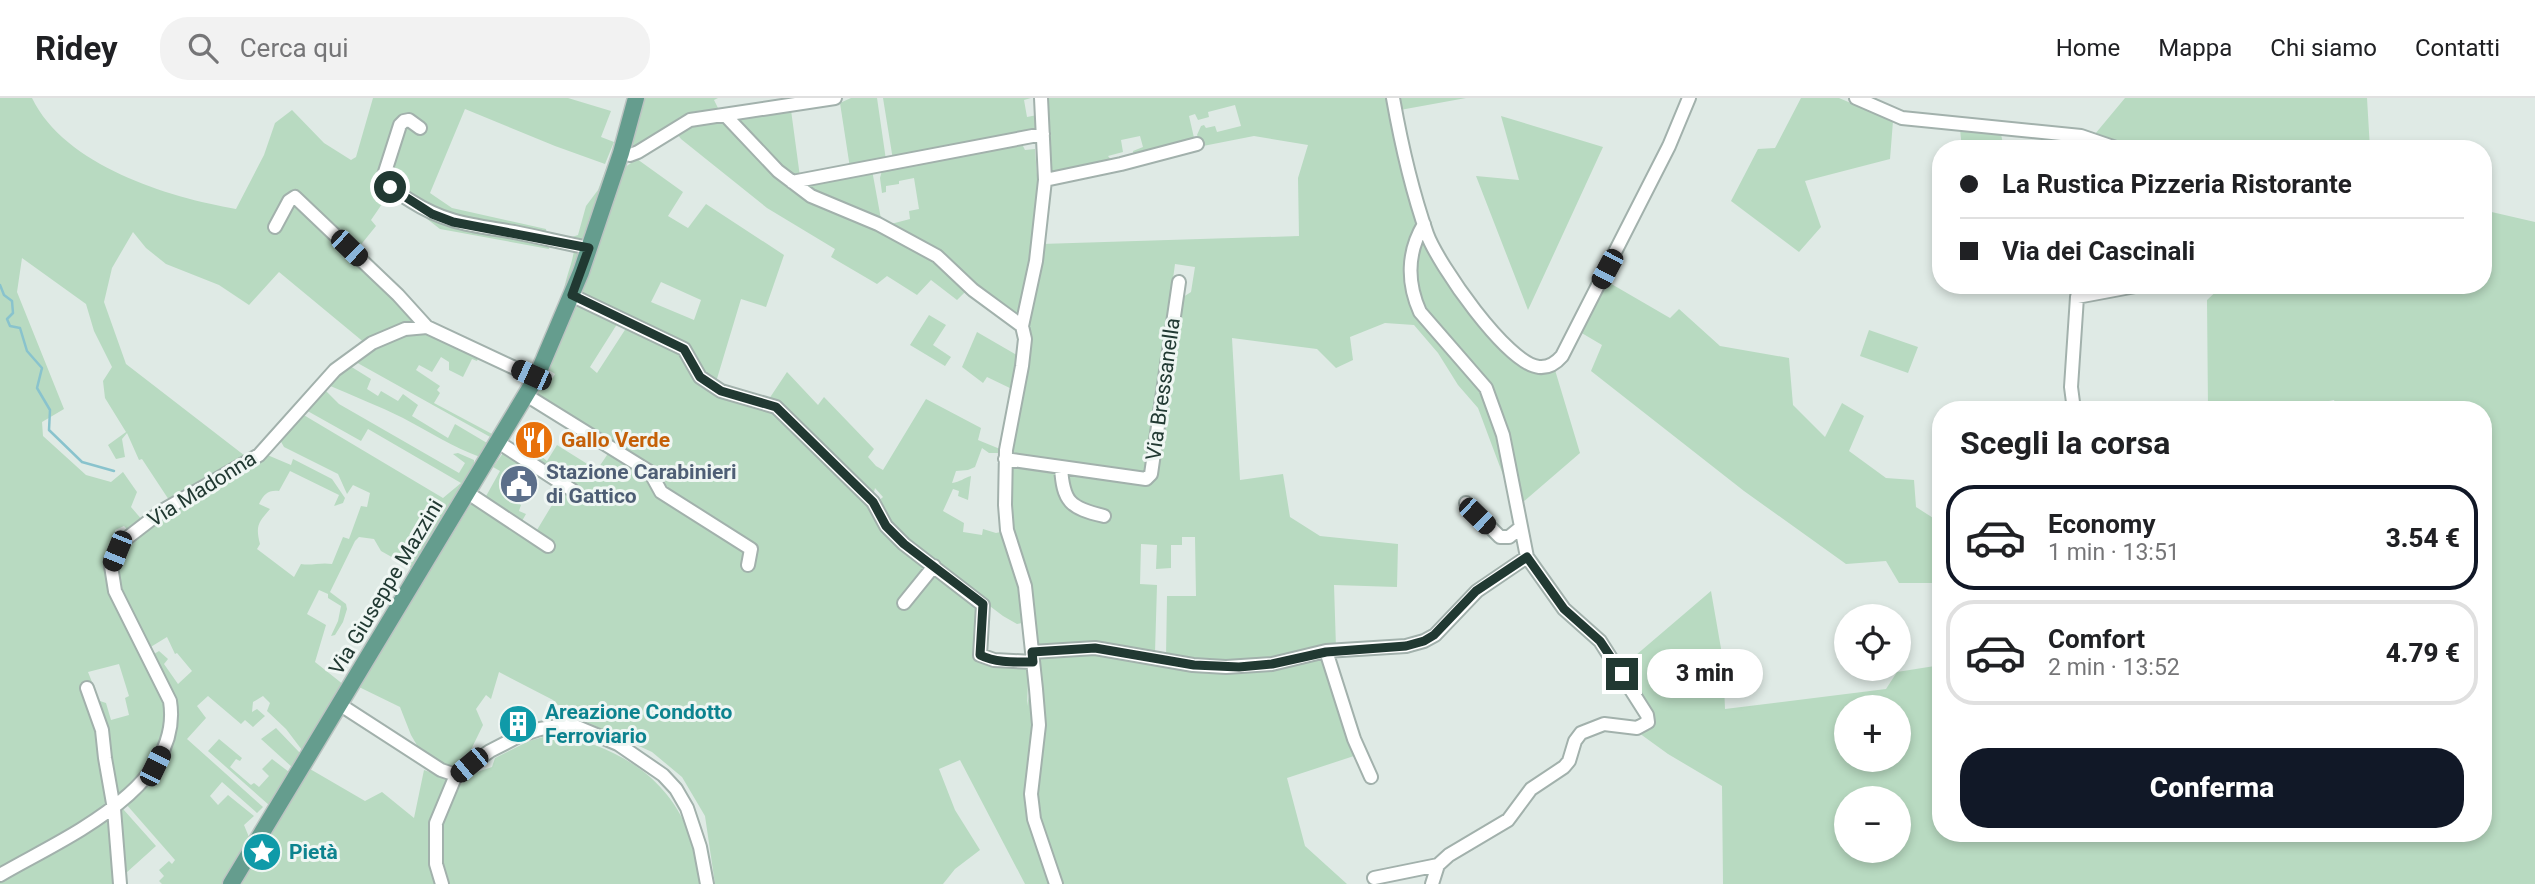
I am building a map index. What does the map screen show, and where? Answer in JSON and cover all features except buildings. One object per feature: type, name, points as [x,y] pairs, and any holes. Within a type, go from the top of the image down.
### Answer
[{"type":"main road","name":"Via Giuseppe Mazzini","points":[[231,884],[536,378],[589,248],[621,153],[636,98]]},
{"type":"street","points":[[621,153],[630,155],[638,152],[690,120],[835,98]]},
{"type":"street","points":[[1041,98],[1045,180],[1036,261],[1022,326],[1025,339],[1022,366],[1005,459],[1007,530],[1025,586],[1039,725],[1031,794],[1034,819],[1056,884]]},
{"type":"street","points":[[1393,98],[1424,224],[1438,258],[1473,308],[1523,360],[1533,366],[1548,367],[1562,356],[1669,146],[1689,98]]},
{"type":"street","points":[[1856,98],[1888,113],[1910,119],[2081,136],[2093,140]]},
{"type":"street","points":[[724,114],[750,144],[811,196],[878,224],[937,256],[973,290],[1022,326]]},
{"type":"street","points":[[420,128],[409,120],[400,125],[386,167],[386,180],[390,187],[432,214],[453,222],[589,248]]},
{"type":"street","points":[[792,182],[1043,134]]},
{"type":"street","points":[[1045,180],[1197,144]]},
{"type":"street","points":[[1408,166],[1416,238]]},
{"type":"street","points":[[275,227],[289,201],[295,197],[398,295],[427,327],[536,378]]},
{"type":"street","points":[[1424,224],[1416,238],[1410,266],[1414,297],[1420,312],[1486,388],[1503,435],[1527,557],[1564,609],[1600,641],[1647,715],[1647,722],[1637,728],[1604,724],[1581,733],[1564,767],[1531,789],[1508,820],[1449,855],[1438,865],[1432,884]]},
{"type":"street","name":"Via Bressanella","points":[[1005,459],[1146,478],[1151,474],[1180,282]]},
{"type":"street","points":[[2073,401],[2071,387],[2077,297],[2093,294]]},
{"type":"street","points":[[572,295],[684,349],[700,377],[721,391],[776,407],[873,502],[886,526],[904,544],[983,604],[980,655],[994,660],[1095,648],[1194,665],[1226,667],[1272,664],[1326,652],[1394,648],[1424,641],[1442,630],[1460,606],[1476,591],[1527,557]]},
{"type":"street","name":"Via Madonna","points":[[0,875],[71,837],[114,809],[155,766],[164,747],[173,716],[170,701],[114,591],[111,566],[117,551],[127,538],[163,511],[259,455],[335,370],[372,343],[405,328],[427,327]]},
{"type":"street","points":[[526,395],[650,472],[661,492],[751,549],[746,568]]},
{"type":"street","points":[[498,442],[572,490]]},
{"type":"street","points":[[1061,467],[1062,490],[1069,501],[1083,511],[1104,516]]},
{"type":"street","name":"Via Giuseppe Mazzini","points":[[468,492],[548,546]]},
{"type":"street","points":[[1466,502],[1500,537],[1509,537],[1520,528]]},
{"type":"street","points":[[904,603],[934,566]]},
{"type":"street","points":[[1326,652],[1354,739],[1371,777]]},
{"type":"street","points":[[87,688],[102,730],[104,758],[114,809],[120,884]]},
{"type":"street","name":"Via Giuseppe Mazzini","points":[[339,704],[442,771],[456,775]]},
{"type":"street","points":[[442,884],[436,864],[436,823],[456,775],[489,751],[519,736],[570,724],[618,744],[663,775],[681,796],[700,847],[707,884]]},
{"type":"street","points":[[1374,878],[1438,865]]},
{"type":"green space","points":[[0,98],[32,98],[47,122],[68,142],[93,160],[121,174],[150,187],[236,209],[264,155],[275,123],[292,110],[324,143],[351,160],[356,157],[373,98],[568,98],[611,111],[601,137],[614,142],[605,164],[465,109],[430,193],[452,208],[546,229],[549,249],[440,229],[391,191],[371,220],[376,226],[359,247],[431,324],[354,251],[295,189],[291,191],[332,237],[420,323],[366,344],[279,272],[249,305],[219,285],[166,264],[146,248],[133,232],[112,268],[104,302],[126,364],[249,459],[169,500],[142,459],[139,460],[127,433],[122,439],[125,457],[116,459],[108,445],[126,432],[105,398],[103,381],[112,367],[94,331],[86,304],[22,258],[17,292],[64,409],[42,422],[43,436],[86,475],[111,482],[123,472],[137,492],[131,507],[143,521],[129,531],[124,526],[115,530],[118,543],[108,565],[169,717],[152,762],[117,801],[97,700],[106,703],[111,720],[129,715],[125,698],[129,696],[119,664],[88,672],[92,682],[86,684],[97,720],[106,806],[96,818],[0,871]]},
{"type":"green space","points":[[644,98],[718,98],[714,100],[719,110],[696,111],[680,117],[639,147],[631,144]]},
{"type":"green space","points":[[851,98],[877,98],[886,160],[850,168],[840,103]]},
{"type":"green space","points":[[883,98],[1031,98],[1024,100],[1027,117],[1037,115],[1039,132],[893,160]]},
{"type":"green space","points":[[1045,98],[1466,98],[1400,110],[1426,220],[1436,247],[1450,271],[1497,330],[1535,361],[1542,364],[1552,360],[1580,453],[1523,502],[1512,499],[1478,408],[1414,325],[1385,323],[1350,337],[1353,360],[1336,368],[1317,349],[1232,338],[1240,480],[1283,474],[1290,517],[1320,536],[1398,544],[1397,587],[1334,585],[1336,648],[1268,662],[1236,664],[1166,657],[1167,596],[1196,596],[1195,537],[1182,537],[1182,545],[1171,545],[1171,568],[1156,569],[1157,545],[1141,544],[1140,584],[1157,585],[1155,653],[1107,644],[1113,654],[1205,669],[1254,671],[1324,655],[1357,755],[1287,778],[1305,846],[1347,884],[1025,884],[960,760],[939,769],[955,810],[980,850],[955,869],[943,884],[715,884],[705,816],[682,777],[652,752],[582,720],[563,710],[553,700],[499,672],[491,699],[486,695],[476,709],[483,725],[465,762],[449,768],[425,759],[411,735],[400,707],[359,687],[477,494],[485,498],[500,471],[493,467],[503,453],[508,453],[535,470],[533,474],[521,468],[512,483],[515,485],[510,498],[521,505],[519,511],[526,514],[522,521],[537,530],[561,490],[579,498],[583,491],[531,459],[536,452],[547,461],[557,445],[597,470],[613,446],[533,396],[546,375],[552,379],[555,374],[549,370],[575,303],[581,303],[619,321],[590,367],[597,373],[632,319],[580,293],[618,180],[625,167],[637,159],[683,192],[668,216],[688,228],[706,204],[784,255],[766,307],[741,299],[716,382],[722,388],[769,399],[787,372],[818,405],[824,397],[874,449],[868,457],[883,470],[926,399],[981,428],[978,440],[1000,449],[1000,453],[989,453],[982,448],[975,467],[956,471],[952,483],[971,476],[968,500],[958,496],[959,491],[953,489],[943,511],[964,523],[963,532],[982,535],[983,529],[996,533],[1005,531],[1020,572],[1027,622],[1017,624],[1003,616],[905,542],[876,503],[883,497],[875,488],[872,501],[885,528],[977,605],[975,649],[997,657],[1029,658],[1027,706],[1038,647],[1028,583],[1013,533],[1008,497],[1009,467],[1013,463],[1059,471],[1059,475],[1065,476],[1071,471],[1151,482],[1158,441],[1163,437],[1165,428],[1160,427],[1165,392],[1171,391],[1173,379],[1168,374],[1180,299],[1191,292],[1195,267],[1175,264],[1147,475],[1008,454],[1024,373],[1041,244],[1299,236],[1298,178],[1308,145],[1254,136],[1203,146],[1197,135],[1201,126],[1215,126],[1217,132],[1241,126],[1235,105],[1208,112],[1209,117],[1198,120],[1195,114],[1189,116],[1195,142],[1134,158],[1133,151],[1143,147],[1140,136],[1121,140],[1123,152],[1108,156],[1112,161],[1056,174],[1052,172]],"holes":[[[661,282],[701,300],[694,320],[651,302]]]},
{"type":"green space","points":[[1801,98],[1839,98],[1893,121],[1890,159],[1805,181],[1821,227],[1799,252],[1731,201],[1758,149],[1775,148]]},
{"type":"green space","points":[[2125,98],[2367,98],[2369,140],[2112,140],[2095,134]]},
{"type":"green space","points":[[791,110],[800,177],[786,173],[736,120],[738,117]]},
{"type":"green space","points":[[1501,116],[1603,147],[1528,310],[1476,176],[1519,180]]},
{"type":"green space","points":[[721,120],[786,181],[926,254],[966,291],[957,300],[931,280],[917,295],[887,276],[877,284],[831,257],[835,249],[767,208],[681,139],[675,131],[686,126]]},
{"type":"green space","points":[[1960,129],[2001,134],[2002,140],[1961,140]]},
{"type":"green space","points":[[1021,142],[1025,150],[1035,149],[1041,188],[1021,319],[961,274],[802,185],[872,170],[881,219],[891,224],[910,219],[909,211],[919,209],[914,178],[886,186],[886,192],[882,193],[882,170]]},
{"type":"green space","points":[[610,165],[564,299],[574,249],[550,234],[572,237],[578,235],[586,206],[598,190],[607,166]]},
{"type":"green space","points":[[2492,212],[2535,222],[2535,884],[1723,884],[1722,786],[1639,733],[1652,722],[1622,667],[1711,591],[1723,660],[1725,709],[1834,695],[1834,772],[1911,772],[1911,695],[1838,695],[1886,689],[1891,681],[1911,681],[1911,670],[1932,666],[1932,842],[2492,842],[2492,401],[2208,401],[2207,300],[2213,294],[2492,294]]},
{"type":"green space","points":[[1608,282],[1670,318],[1679,309],[1720,346],[1789,358],[1793,405],[1825,437],[1842,403],[1864,416],[1849,451],[1886,478],[1914,480],[1916,507],[1932,517],[1932,583],[1899,583],[1886,561],[1846,564],[1744,491],[1591,371],[1602,345],[1580,332]]},
{"type":"green space","points":[[929,315],[946,325],[933,345],[951,357],[945,366],[910,345]]},
{"type":"green space","points":[[1869,330],[1918,347],[1908,373],[1860,356]]},
{"type":"green space","points":[[421,331],[479,355],[477,361],[472,359],[463,377],[449,370],[449,362],[441,357],[432,372],[419,365],[416,370],[440,386],[437,390],[440,393],[434,403],[494,435],[492,438],[354,361],[390,338]]},
{"type":"green space","points":[[977,332],[1020,357],[1014,390],[987,377],[983,383],[962,367]]},
{"type":"green space","points":[[350,366],[371,379],[367,389],[378,396],[381,391],[398,401],[403,394],[418,405],[412,416],[448,438],[455,424],[487,443],[488,447],[480,457],[328,385]]},
{"type":"green space","points":[[325,390],[339,404],[459,473],[465,463],[453,454],[458,453],[474,460],[474,464],[413,569],[381,551],[374,539],[359,537],[355,541],[330,592],[346,604],[347,609],[335,635],[331,636],[341,606],[319,590],[307,614],[326,625],[315,662],[344,685],[302,750],[286,729],[267,711],[270,703],[263,696],[253,702],[252,712],[257,709],[265,716],[253,727],[245,720],[241,724],[208,696],[197,706],[206,718],[187,739],[263,807],[257,813],[222,782],[210,796],[218,805],[228,795],[254,816],[244,825],[251,842],[224,884],[162,884],[159,881],[164,876],[159,870],[169,861],[172,864],[175,860],[126,804],[173,733],[177,706],[154,654],[159,651],[168,659],[164,664],[178,684],[192,671],[177,653],[175,654],[167,637],[149,648],[131,617],[117,582],[117,559],[124,548],[138,534],[183,503],[265,454],[291,465],[293,459],[332,479],[345,498],[343,503],[334,506],[339,495],[290,471],[279,491],[267,493],[259,504],[270,509],[259,524],[260,544],[257,549],[294,577],[301,564],[332,564],[343,537],[349,539],[361,506],[367,507],[370,493],[353,485],[347,494],[338,474],[284,447],[280,440],[302,414],[443,498],[461,483],[368,429],[361,441],[304,409]]},
{"type":"green space","points":[[276,728],[300,753],[293,768],[261,739]]},
{"type":"green space","points":[[554,734],[616,754],[651,778],[666,793],[688,831],[700,884],[238,884],[310,769],[365,801],[382,792],[414,818],[424,770],[462,783],[474,773],[492,767],[495,758],[529,741]]},
{"type":"green space","points":[[219,739],[242,758],[240,761],[236,759],[230,767],[251,785],[254,783],[259,787],[269,776],[262,769],[272,759],[289,772],[270,806],[208,751]]},
{"type":"green space","points":[[123,809],[156,846],[126,873],[127,884],[123,884],[120,813]]},
{"type":"green space","points":[[112,817],[116,884],[0,884],[0,879]]},
{"type":"waterway","points":[[0,285],[4,295],[12,301],[13,313],[7,319],[10,326],[20,328],[27,351],[42,368],[37,388],[50,410],[49,430],[82,462],[114,471]]},
{"type":"place","name":"Gallo Verde","points":[[534,440]]},
{"type":"place","name":"Stazione Carabinieri di Gattico","points":[[519,484]]},
{"type":"place","name":"Areazione Condotto Ferroviario","points":[[518,724]]},
{"type":"place","name":"Pietà","points":[[262,852]]},
{"type":"route","points":[[390,187],[432,214],[453,222],[589,248],[572,295],[684,349],[700,377],[721,391],[776,407],[873,502],[886,526],[904,544],[983,604],[980,655],[985,657],[1033,662],[1032,652],[1095,648],[1194,665],[1239,667],[1272,664],[1326,652],[1406,646],[1424,641],[1442,630],[1460,606],[1476,591],[1527,557],[1564,609],[1600,641],[1622,674]]}]
